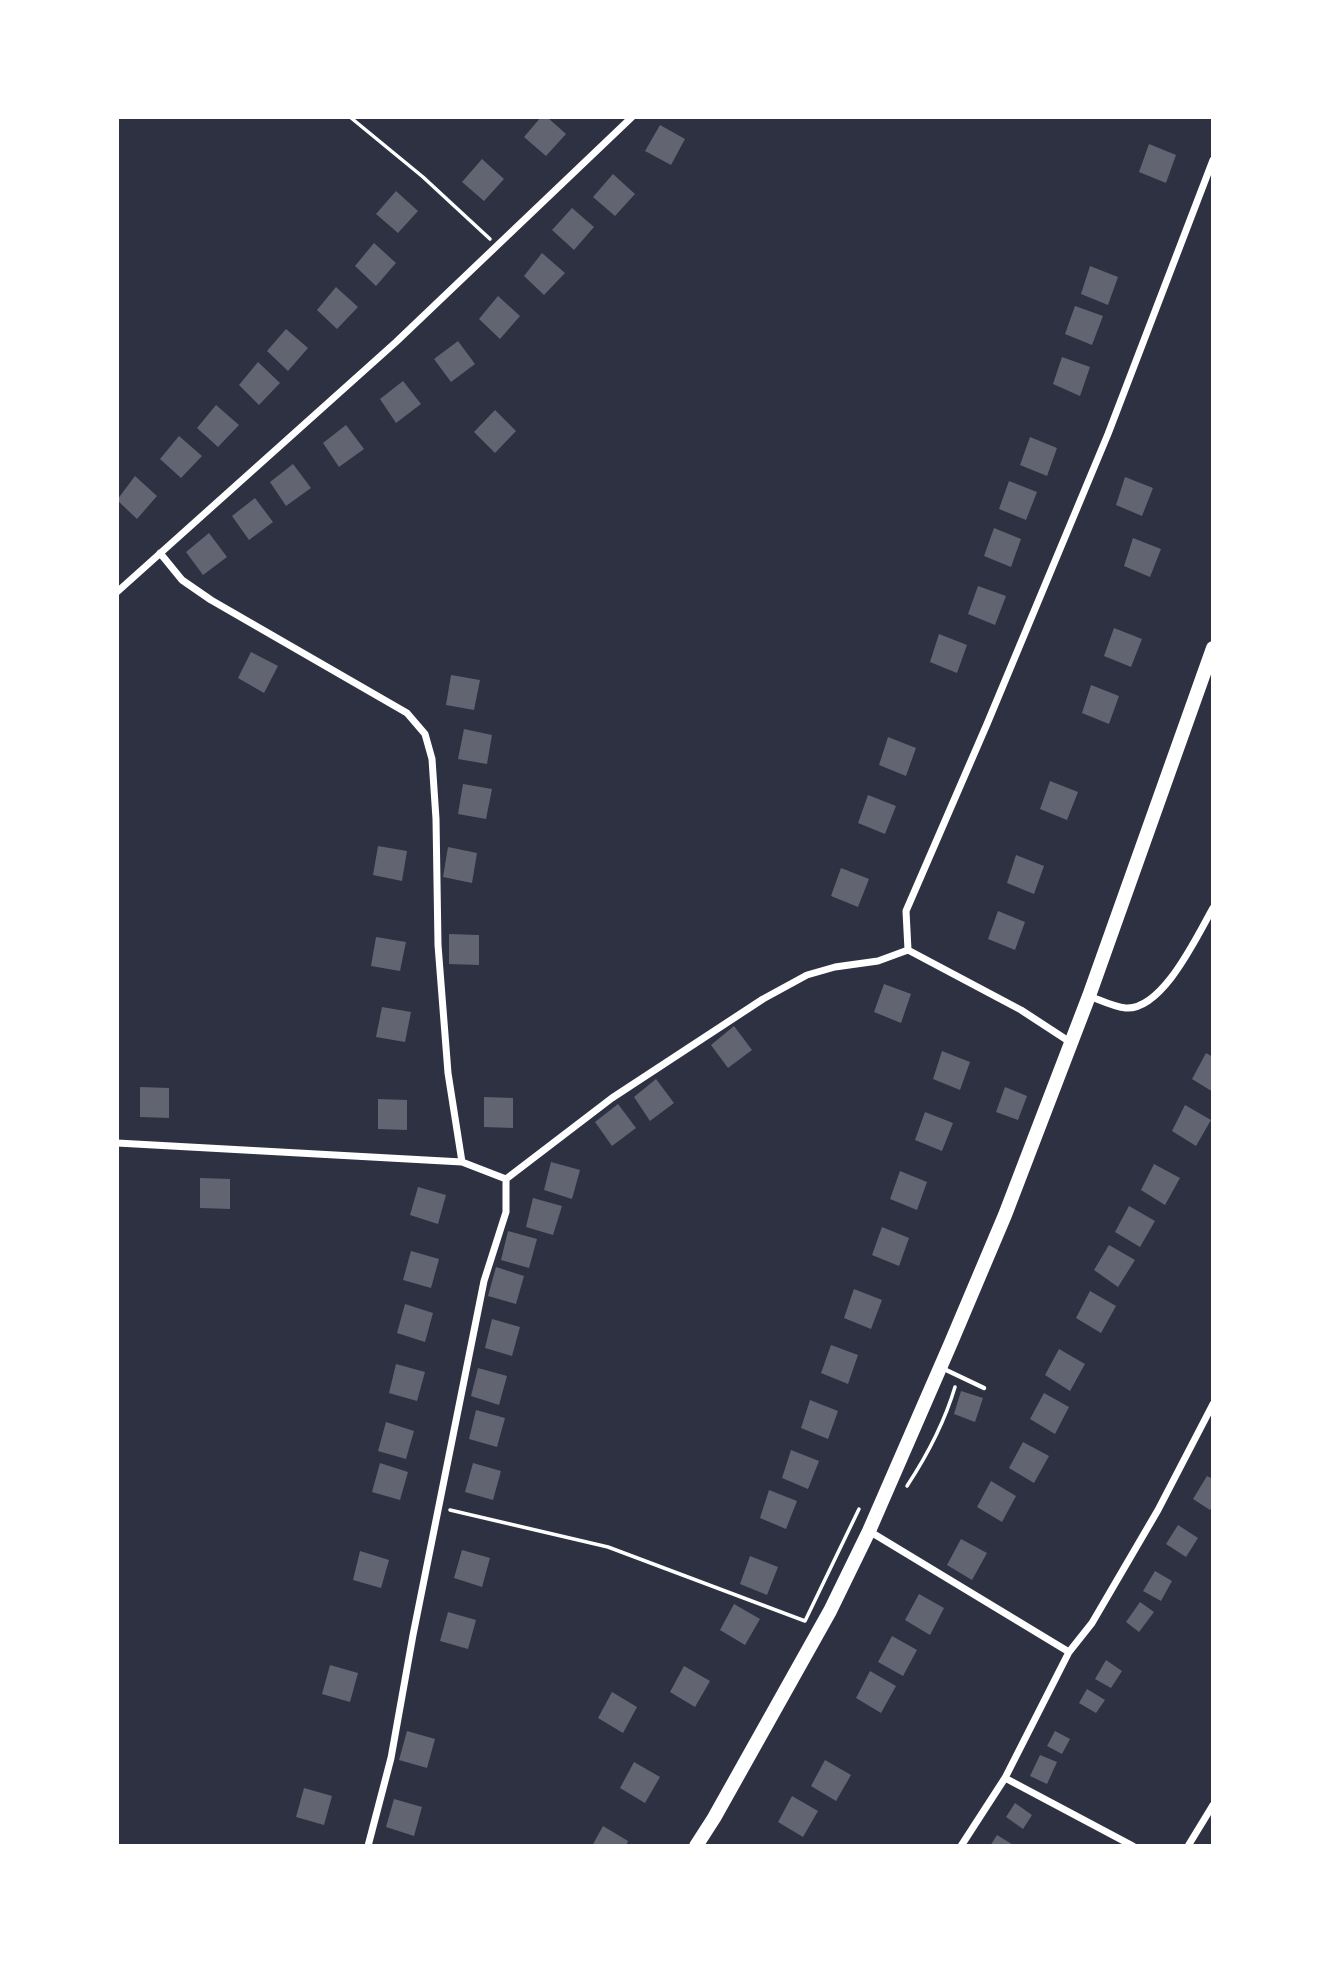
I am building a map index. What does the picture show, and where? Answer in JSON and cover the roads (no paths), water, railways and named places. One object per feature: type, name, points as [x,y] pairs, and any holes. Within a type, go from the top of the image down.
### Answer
[{"type":"main road","points":[[696,1846],[715,1818],[830,1611],[869,1531],[940,1367],[1004,1215],[1089,996],[1213,648]]},
{"type":"street","points":[[117,592],[280,447],[632,117]]},
{"type":"street","points":[[908,950],[906,911],[1108,434],[1213,160]]},
{"type":"street","points":[[160,553],[182,580],[211,600],[407,713],[425,734],[432,760],[438,946],[448,1073],[463,1162]]},
{"type":"street","points":[[1089,996],[1127,1008],[1144,1004],[1156,996],[1181,962],[1213,908]]},
{"type":"street","points":[[506,1179],[612,1098],[785,987],[807,975],[835,967],[878,961],[908,950],[1021,1010],[1070,1042]]},
{"type":"street","points":[[117,1143],[463,1162],[506,1179]]},
{"type":"street","points":[[368,1846],[391,1758],[484,1282],[506,1212],[506,1179]]},
{"type":"street","points":[[961,1846],[1005,1778],[1069,1652],[1092,1623],[1158,1510],[1213,1404]]},
{"type":"street","points":[[869,1531],[1069,1652]]},
{"type":"street","points":[[1005,1778],[1133,1846]]},
{"type":"street","points":[[1188,1846],[1213,1805]]},
{"type":"lane","points":[[940,1367],[984,1388]]}]
